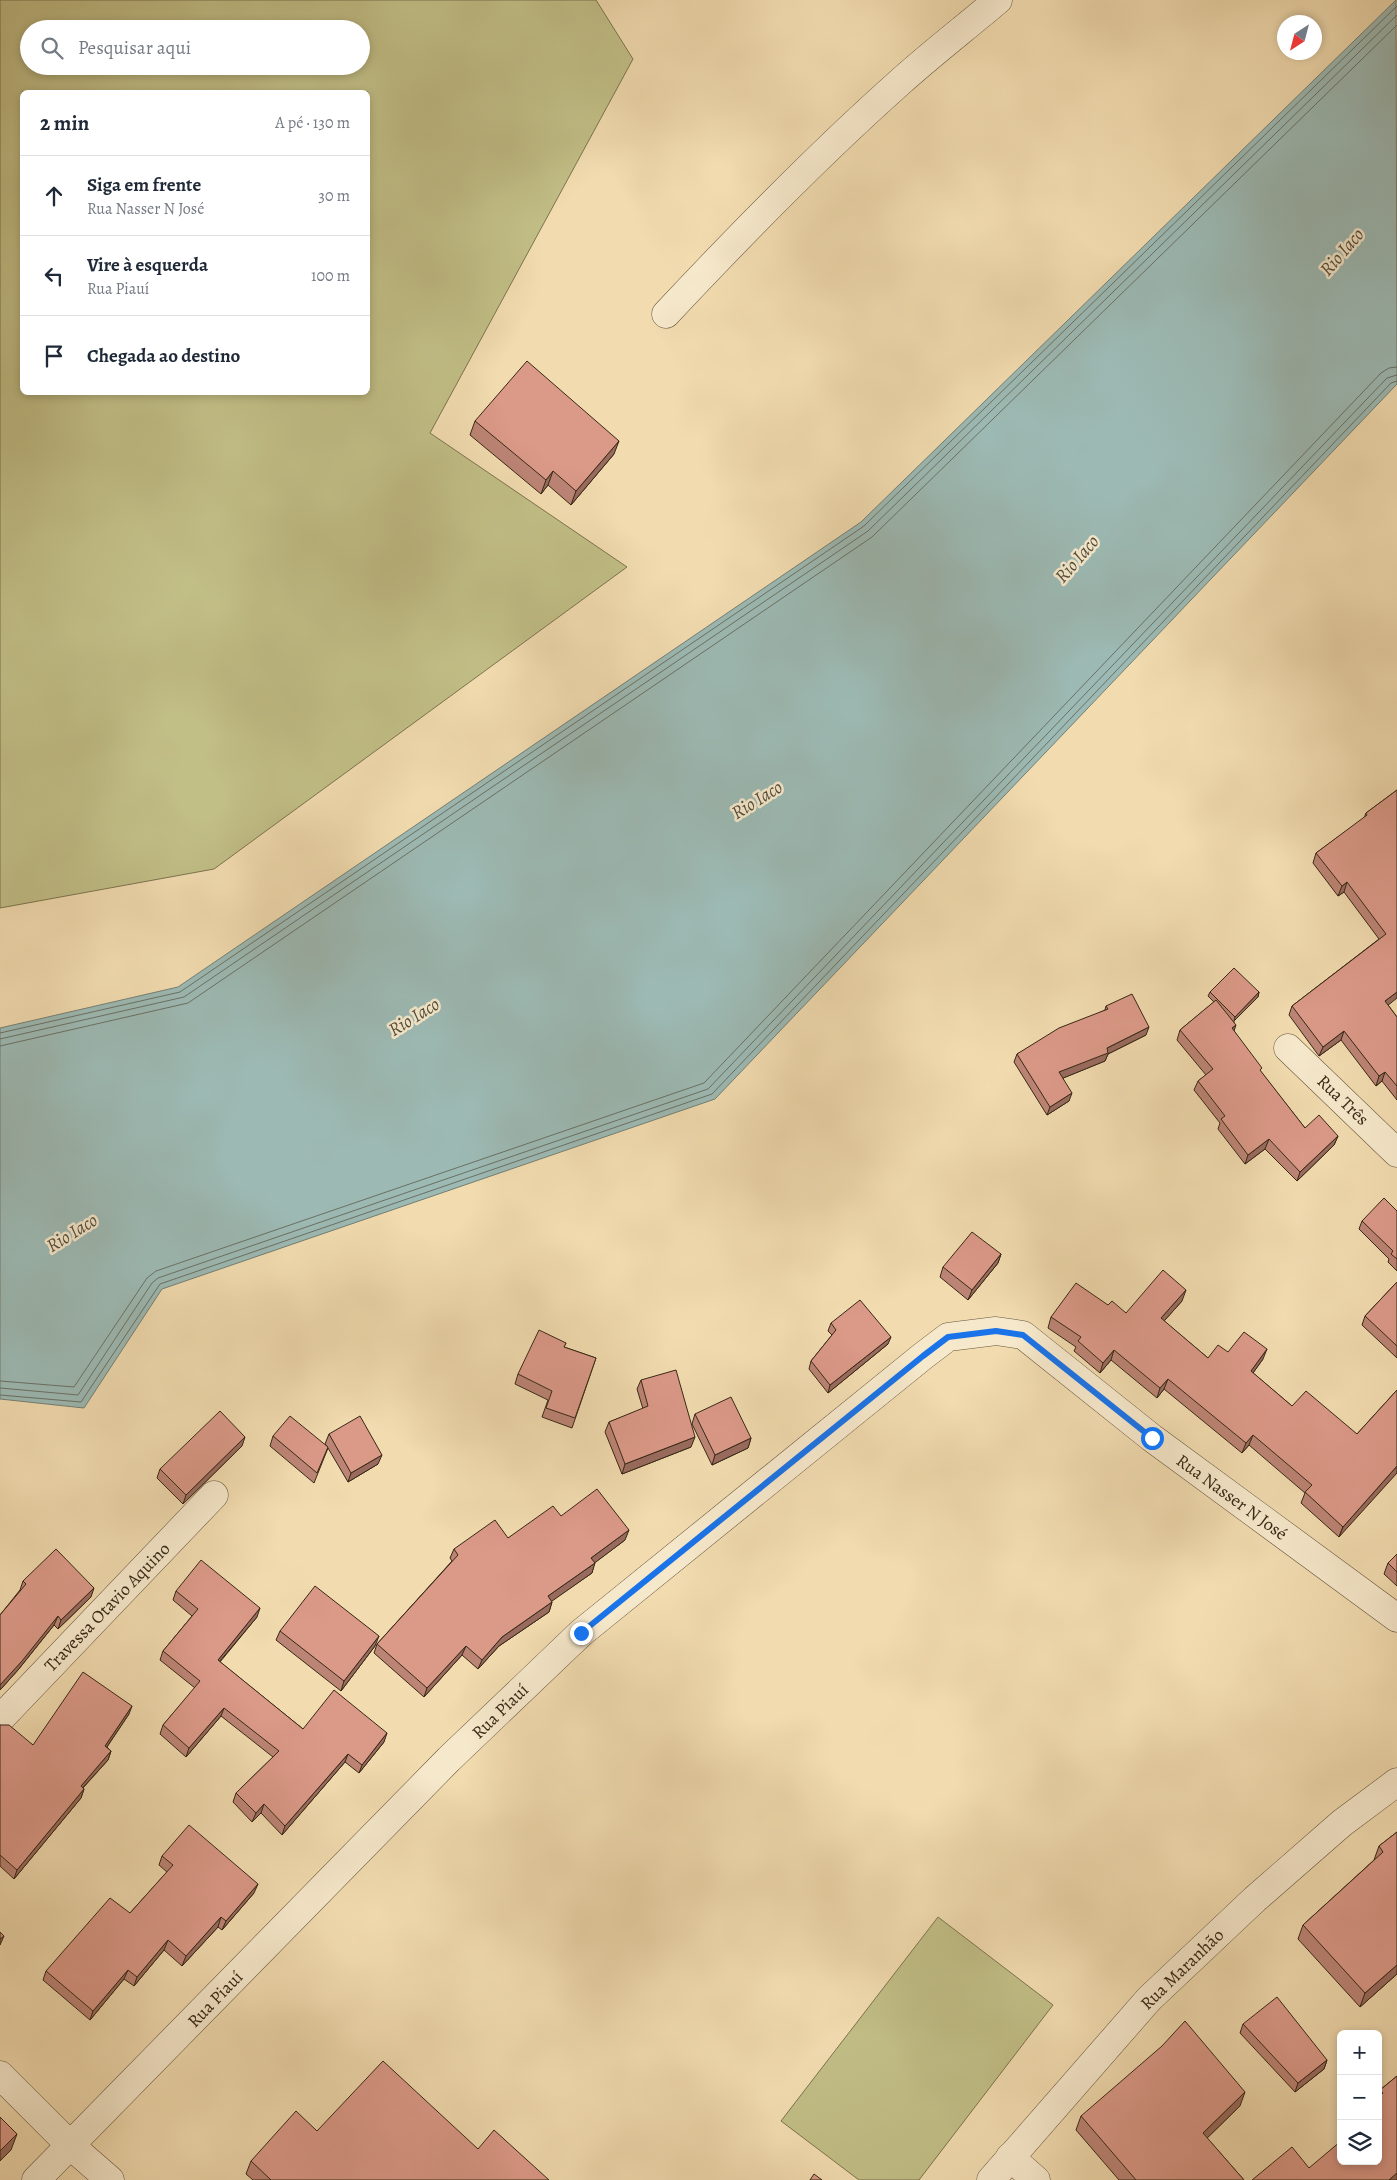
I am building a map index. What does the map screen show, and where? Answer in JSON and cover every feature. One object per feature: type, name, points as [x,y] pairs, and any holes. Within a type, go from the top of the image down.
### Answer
[{"type":"street","points":[[666,314],[729,246],[811,165],[900,82],[998,0]]},
{"type":"street","name":"Rua Três","points":[[1288,1048],[1397,1153]]},
{"type":"street","name":"Rua Piauí","points":[[36,2180],[449,1759],[581,1633],[907,1368],[948,1337],[996,1331],[1023,1335]]},
{"type":"street","name":"Rua Nasser N José","points":[[1023,1335],[1152,1438],[1397,1618]]},
{"type":"street","name":"Travessa Otavio Aquino","points":[[0,1719],[214,1495]]},
{"type":"street","name":"Rua Maranhão","points":[[991,2180],[1149,1998],[1255,1899],[1342,1823],[1397,1782]]},
{"type":"street","points":[[0,2075],[71,2146],[110,2180]]},
{"type":"street","points":[[1010,2156],[1036,2180]]},
{"type":"shaded area","points":[[0,0],[596,0],[633,59],[430,433],[627,567],[214,869],[0,908]]},
{"type":"shaded area","points":[[938,1917],[1053,2005],[919,2180],[859,2180],[781,2121]]},
{"type":"water","name":"Rio Iaco","points":[[1396,0],[1397,384],[715,1099],[162,1289],[84,1408],[0,1399],[0,1028],[178,987],[861,522]]},
{"type":"building","points":[[527,361],[619,441],[576,491],[553,471],[546,480],[475,421]]},
{"type":"building","points":[[1397,790],[1397,992],[1385,1001],[1397,1017],[1397,1086],[1385,1072],[1379,1076],[1344,1031],[1323,1047],[1292,1006],[1386,934],[1347,882],[1342,886],[1316,853]]},
{"type":"building","points":[[1234,968],[1259,992],[1235,1017],[1210,992]]},
{"type":"building","points":[[1132,994],[1149,1027],[1107,1048],[1108,1053],[1059,1072],[1072,1093],[1050,1107],[1017,1054],[1059,1028],[1108,1009],[1106,1006]]},
{"type":"building","points":[[1216,1000],[1236,1025],[1232,1028],[1262,1068],[1260,1070],[1305,1128],[1319,1115],[1338,1136],[1300,1172],[1269,1139],[1248,1155],[1221,1119],[1225,1116],[1198,1081],[1213,1069],[1180,1030]]},
{"type":"building","points":[[1384,1198],[1397,1211],[1397,1259],[1391,1254],[1393,1251],[1362,1221]]},
{"type":"building","points":[[972,1232],[1001,1254],[972,1290],[943,1267]]},
{"type":"building","points":[[1163,1270],[1186,1290],[1161,1318],[1208,1358],[1218,1345],[1228,1352],[1244,1332],[1267,1349],[1251,1371],[1292,1406],[1306,1391],[1357,1434],[1397,1390],[1397,1466],[1343,1527],[1305,1492],[1312,1485],[1253,1435],[1246,1443],[1168,1379],[1160,1388],[1114,1350],[1103,1363],[1078,1341],[1081,1337],[1051,1317],[1076,1283],[1108,1305],[1112,1301],[1126,1313]]},
{"type":"building","points":[[1397,1282],[1397,1346],[1365,1316]]},
{"type":"building","points":[[860,1300],[891,1337],[830,1385],[811,1361],[836,1330],[831,1323]]},
{"type":"building","points":[[539,1330],[566,1343],[564,1347],[596,1358],[575,1418],[546,1408],[552,1391],[518,1374]]},
{"type":"building","points":[[676,1370],[695,1437],[625,1464],[609,1422],[648,1406],[641,1380]]},
{"type":"building","points":[[731,1397],[751,1438],[715,1455],[695,1414]]},
{"type":"building","points":[[220,1411],[245,1437],[186,1495],[160,1469]]},
{"type":"building","points":[[290,1416],[328,1447],[317,1473],[273,1436]]},
{"type":"building","points":[[360,1416],[382,1455],[351,1473],[329,1434]]},
{"type":"building","points":[[597,1489],[629,1530],[591,1558],[595,1563],[548,1596],[552,1602],[502,1637],[482,1660],[466,1646],[427,1688],[377,1644],[458,1555],[454,1549],[495,1520],[508,1538],[553,1506],[561,1516]]},
{"type":"building","points":[[56,1549],[94,1588],[61,1620],[58,1616],[0,1685],[0,1615],[26,1584],[23,1581]]},
{"type":"building","points":[[1397,1554],[1397,1572],[1388,1563]]},
{"type":"building","points":[[201,1560],[260,1608],[218,1660],[303,1729],[334,1690],[387,1733],[362,1765],[348,1754],[285,1826],[264,1804],[256,1813],[236,1793],[279,1751],[224,1708],[189,1748],[163,1725],[200,1681],[163,1651],[198,1609],[176,1591]]},
{"type":"building","points":[[315,1586],[379,1636],[344,1681],[280,1631]]},
{"type":"building","points":[[83,1672],[132,1706],[105,1746],[111,1751],[81,1786],[84,1789],[17,1870],[0,1855],[0,1725],[9,1725],[33,1745]]},
{"type":"building","points":[[189,1825],[258,1884],[226,1921],[221,1917],[186,1956],[168,1940],[137,1977],[128,1970],[93,2011],[46,1971],[110,1898],[130,1913],[173,1865],[162,1856]]},
{"type":"building","points":[[1397,1832],[1397,1965],[1365,1993],[1303,1925],[1383,1852],[1379,1846]]},
{"type":"building","points":[[1277,1997],[1327,2060],[1298,2083],[1243,2024]]},
{"type":"building","points":[[1185,2021],[1245,2092],[1203,2133],[1244,2180],[1136,2180],[1081,2116],[1162,2046]]},
{"type":"building","points":[[383,2061],[478,2149],[494,2130],[549,2180],[271,2180],[251,2161],[296,2111],[317,2131]]},
{"type":"building","points":[[1397,2076],[1397,2173],[1389,2180],[1252,2180],[1292,2147],[1309,2168],[1337,2144],[1337,2165],[1382,2165],[1382,2088]]},
{"type":"building","points":[[0,2117],[17,2134],[0,2151]]},
{"type":"building","points":[[814,2174],[822,2180],[810,2180]]},
{"type":"route","points":[[581,1633],[948,1337],[996,1331],[1023,1335],[1152,1438]]}]
